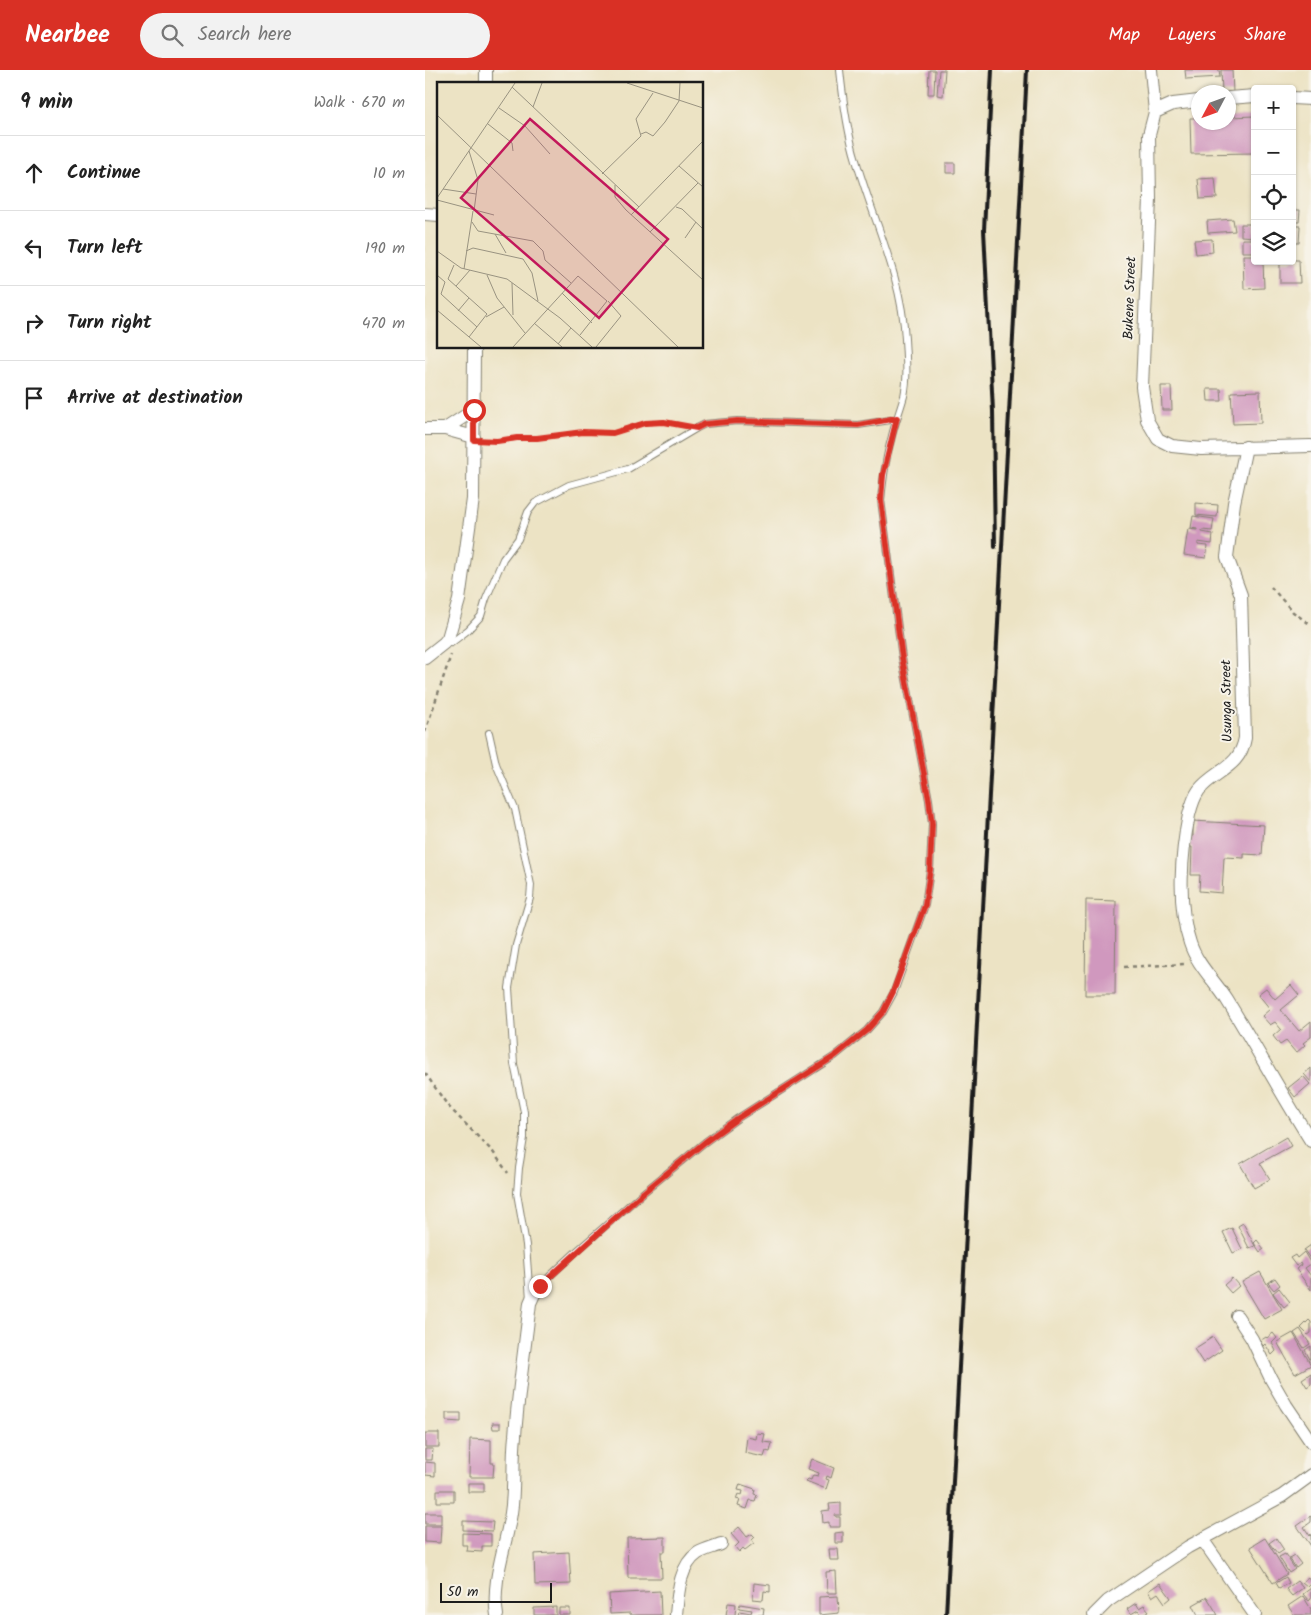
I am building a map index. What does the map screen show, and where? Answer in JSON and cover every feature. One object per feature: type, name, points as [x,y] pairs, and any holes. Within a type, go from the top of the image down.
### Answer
[{"type":"street","name":"Bukene Street","points":[[1151,70],[1155,112],[1149,135],[1150,199],[1142,387],[1147,420],[1158,438],[1172,446],[1201,448],[1311,446]]},
{"type":"street","points":[[1236,97],[1251,96]]},
{"type":"street","points":[[1296,98],[1311,99]]},
{"type":"street","points":[[1155,112],[1173,104],[1191,102]]},
{"type":"street","points":[[425,658],[448,638],[459,600],[473,499],[474,349]]},
{"type":"street","points":[[445,429],[474,410]]},
{"type":"street","points":[[425,430],[445,429],[474,439]]},
{"type":"street","name":"Usunga Street","points":[[1245,447],[1234,503],[1227,557],[1241,595],[1242,694],[1245,725],[1243,747],[1234,761],[1198,791],[1189,814],[1182,882],[1184,919],[1190,943],[1202,965],[1226,999],[1311,1141]]},
{"type":"street","points":[[497,1615],[495,1604],[497,1584],[512,1511],[514,1438],[532,1298]]},
{"type":"street","points":[[1237,1316],[1252,1339],[1286,1405],[1311,1442]]},
{"type":"street","points":[[1094,1615],[1107,1601],[1202,1539],[1282,1496],[1311,1475]]},
{"type":"street","points":[[1202,1539],[1255,1615]]},
{"type":"street","points":[[677,1615],[683,1573],[689,1562],[699,1553],[721,1544]]},
{"type":"lane","points":[[532,1298],[549,1276],[644,1192],[705,1142],[835,1056],[867,1030],[883,1012],[893,992],[925,905],[930,870],[932,824],[902,658],[881,500],[883,475],[904,395],[906,375],[905,338],[902,311],[889,256],[856,160],[848,127],[840,70]]},
{"type":"lane","points":[[451,643],[468,630],[481,616],[503,559],[518,539],[528,512],[535,503],[569,485],[628,469],[705,424],[737,421],[858,425],[897,418]]},
{"type":"lane","points":[[489,733],[496,764],[515,809],[531,885],[524,924],[516,945],[509,988],[514,1064],[524,1112],[518,1202],[526,1245],[532,1298]]},
{"type":"path","points":[[474,439],[497,441],[583,432],[613,433],[635,425],[652,422],[664,422],[697,428]]},
{"type":"path","points":[[1271,587],[1293,612],[1311,625]]},
{"type":"path","points":[[425,732],[452,650],[451,643]]},
{"type":"path","points":[[1124,967],[1175,964],[1202,965]]},
{"type":"path","points":[[425,1072],[448,1106],[493,1152],[518,1186]]},
{"type":"building","points":[[929,70],[935,70],[934,94],[928,94]]},
{"type":"building","points":[[939,70],[945,70],[943,96],[937,95]]},
{"type":"building","points":[[1185,70],[1219,70],[1220,77],[1186,79]]},
{"type":"building","points":[[1221,70],[1232,70],[1233,85],[1222,85]]},
{"type":"building","points":[[1251,116],[1251,153],[1191,154],[1190,118],[1191,130],[1236,130],[1236,117]]},
{"type":"building","points":[[946,163],[955,163],[955,173],[946,173]]},
{"type":"building","points":[[1215,178],[1217,198],[1200,199],[1198,179]]},
{"type":"building","points":[[1296,210],[1300,210],[1299,222],[1296,222]]},
{"type":"building","points":[[1233,219],[1235,231],[1208,233],[1207,221]]},
{"type":"building","points":[[1241,224],[1251,224],[1251,237],[1241,236]]},
{"type":"building","points":[[1296,226],[1300,226],[1299,243],[1296,243]]},
{"type":"building","points":[[1212,239],[1213,252],[1196,254],[1194,240]]},
{"type":"building","points":[[1242,239],[1251,239],[1251,252],[1242,252]]},
{"type":"building","points":[[1243,255],[1251,255],[1251,265],[1263,265],[1264,288],[1244,289]]},
{"type":"building","points":[[1296,260],[1299,260],[1300,283],[1280,283],[1280,265],[1296,265]]},
{"type":"building","points":[[1161,386],[1171,386],[1172,410],[1162,410]]},
{"type":"building","points":[[1207,389],[1221,389],[1222,401],[1208,401]]},
{"type":"building","points":[[1260,391],[1261,423],[1233,424],[1231,392]]},
{"type":"building","points":[[1196,503],[1218,505],[1217,517],[1196,515]]},
{"type":"building","points":[[1193,516],[1214,519],[1212,531],[1202,530],[1202,532],[1213,534],[1212,544],[1198,542],[1198,545],[1208,546],[1206,558],[1184,555],[1188,529],[1197,530],[1191,528]]},
{"type":"building","points":[[1193,821],[1264,825],[1262,855],[1244,854],[1244,858],[1224,857],[1222,893],[1199,891],[1200,875],[1191,875],[1192,847],[1190,847],[1190,836],[1193,836]]},
{"type":"building","points":[[1086,900],[1116,901],[1115,995],[1085,995]]},
{"type":"building","points":[[1291,985],[1299,995],[1281,1010],[1299,1031],[1311,1021],[1311,1037],[1303,1043],[1305,1045],[1296,1053],[1286,1041],[1280,1045],[1273,1036],[1281,1029],[1275,1022],[1270,1025],[1262,1016],[1270,1009],[1258,994],[1266,988],[1275,999]]},
{"type":"building","points":[[1311,1068],[1311,1082],[1304,1074]]},
{"type":"building","points":[[1303,1076],[1310,1084],[1295,1097],[1288,1088]]},
{"type":"building","points":[[1286,1137],[1291,1146],[1260,1163],[1270,1179],[1254,1188],[1240,1164]]},
{"type":"building","points":[[1243,1223],[1255,1246],[1249,1248],[1238,1226]]},
{"type":"building","points":[[1232,1228],[1242,1249],[1233,1253],[1223,1232]]},
{"type":"building","points":[[1257,1240],[1264,1249],[1260,1252],[1254,1243]]},
{"type":"building","points":[[1311,1245],[1311,1260],[1304,1250]]},
{"type":"building","points":[[1304,1252],[1311,1264],[1305,1268],[1311,1276],[1311,1290],[1296,1269],[1302,1265],[1301,1263],[1296,1266],[1290,1258],[1295,1255],[1297,1258]]},
{"type":"building","points":[[1260,1272],[1282,1309],[1264,1319],[1242,1282]]},
{"type":"building","points":[[1232,1278],[1239,1286],[1231,1293],[1224,1285]]},
{"type":"building","points":[[1275,1278],[1280,1285],[1274,1290],[1268,1283]]},
{"type":"building","points":[[1279,1288],[1290,1302],[1284,1307],[1273,1293]]},
{"type":"building","points":[[1309,1320],[1311,1322],[1311,1333],[1308,1335],[1301,1328]]},
{"type":"building","points":[[1300,1329],[1310,1344],[1304,1348],[1294,1333]]},
{"type":"building","points":[[1273,1333],[1277,1338],[1272,1343],[1276,1351],[1272,1355],[1265,1344],[1263,1346],[1260,1341]]},
{"type":"building","points":[[1293,1333],[1311,1365],[1295,1374],[1277,1342]]},
{"type":"building","points":[[1213,1337],[1222,1350],[1203,1363],[1194,1349]]},
{"type":"building","points":[[1311,1346],[1311,1361],[1305,1350]]},
{"type":"building","points":[[1311,1373],[1311,1384],[1307,1387],[1302,1379]]},
{"type":"building","points":[[446,1413],[461,1413],[461,1422],[446,1421]]},
{"type":"building","points":[[492,1423],[500,1423],[500,1429],[493,1429]]},
{"type":"building","points":[[425,1433],[439,1433],[439,1447],[425,1447]]},
{"type":"building","points":[[757,1433],[765,1434],[763,1442],[772,1443],[770,1452],[766,1451],[764,1457],[745,1453],[747,1437],[756,1439]]},
{"type":"building","points":[[470,1439],[491,1440],[491,1463],[494,1463],[493,1477],[469,1477]]},
{"type":"building","points":[[425,1449],[433,1449],[432,1460],[425,1460]]},
{"type":"building","points":[[812,1459],[834,1468],[831,1478],[827,1476],[826,1479],[829,1480],[826,1489],[806,1481],[808,1479],[811,1480],[813,1475],[818,1476],[819,1473],[808,1469]]},
{"type":"building","points":[[425,1462],[435,1463],[435,1476],[425,1475]]},
{"type":"building","points":[[468,1483],[484,1483],[484,1492],[468,1492]]},
{"type":"building","points":[[740,1484],[755,1489],[754,1494],[757,1495],[755,1501],[750,1500],[747,1509],[738,1506],[740,1500],[736,1499],[738,1494],[742,1495],[743,1491],[738,1490]]},
{"type":"building","points":[[437,1490],[454,1490],[454,1502],[437,1502]]},
{"type":"building","points":[[841,1503],[841,1515],[835,1515],[840,1517],[840,1527],[829,1527],[829,1522],[823,1523],[822,1511],[830,1510],[829,1504]]},
{"type":"building","points":[[425,1513],[441,1513],[441,1524],[425,1524]]},
{"type":"building","points":[[1311,1516],[1311,1522],[1304,1527],[1310,1536],[1311,1534],[1311,1546],[1297,1526]]},
{"type":"building","points":[[463,1521],[493,1522],[492,1531],[463,1530]]},
{"type":"building","points":[[425,1526],[441,1526],[440,1543],[425,1542]]},
{"type":"building","points":[[739,1527],[747,1537],[752,1534],[755,1537],[752,1540],[754,1543],[739,1552],[735,1547],[739,1543],[731,1534]]},
{"type":"building","points":[[843,1532],[843,1543],[835,1543],[835,1533]]},
{"type":"building","points":[[462,1533],[491,1534],[491,1546],[482,1546],[482,1552],[467,1551],[468,1545],[462,1545]]},
{"type":"building","points":[[665,1537],[665,1552],[661,1552],[662,1578],[628,1578],[627,1538]]},
{"type":"building","points":[[1265,1538],[1287,1574],[1273,1583],[1250,1547]]},
{"type":"building","points":[[1276,1538],[1284,1550],[1278,1554],[1269,1543]]},
{"type":"building","points":[[829,1549],[838,1549],[839,1560],[830,1560]]},
{"type":"building","points":[[569,1552],[571,1584],[535,1585],[534,1554]]},
{"type":"building","points":[[1285,1554],[1295,1569],[1289,1573],[1279,1557]]},
{"type":"building","points":[[1294,1555],[1301,1564],[1296,1568],[1289,1558]]},
{"type":"building","points":[[836,1571],[837,1593],[827,1593],[826,1572]]},
{"type":"building","points":[[1286,1577],[1289,1583],[1279,1588],[1276,1583]]},
{"type":"building","points":[[1308,1577],[1311,1582],[1307,1586],[1302,1582]]},
{"type":"building","points":[[1297,1581],[1303,1588],[1292,1596],[1286,1589]]},
{"type":"building","points":[[754,1583],[770,1585],[770,1592],[764,1591],[763,1600],[753,1599]]},
{"type":"building","points":[[1160,1583],[1171,1598],[1165,1603],[1158,1593],[1152,1597],[1148,1591]]},
{"type":"building","points":[[1311,1588],[1311,1599],[1309,1601],[1303,1594]]},
{"type":"building","points":[[660,1591],[661,1615],[610,1614],[609,1594]]},
{"type":"building","points":[[838,1596],[839,1613],[819,1615],[819,1597]]},
{"type":"building","points":[[1303,1596],[1311,1609],[1311,1615],[1294,1615],[1288,1606]]},
{"type":"building","points":[[1207,1597],[1218,1615],[1198,1615],[1193,1605]]},
{"type":"building","points":[[728,1603],[736,1604],[735,1615],[726,1615]]},
{"type":"building","points":[[1136,1603],[1139,1608],[1144,1605],[1149,1611],[1142,1615],[1138,1610],[1131,1614],[1127,1609]]},
{"type":"building","points":[[740,1604],[764,1608],[763,1615],[738,1615],[739,1611],[751,1613],[752,1610],[739,1608]]},
{"type":"building","points":[[556,1607],[556,1615],[534,1615],[534,1608]]},
{"type":"building","points":[[559,1608],[570,1608],[570,1615],[559,1615]]},
{"type":"railway","points":[[992,70],[984,230],[993,411],[995,547]]},
{"type":"railway","points":[[946,1615],[1027,70]]},
{"type":"route","points":[[474,410],[474,440],[489,441],[537,438],[583,432],[613,433],[635,425],[652,422],[664,422],[697,428],[705,424],[737,421],[858,425],[897,418],[883,475],[881,500],[894,584],[902,658],[932,824],[930,870],[925,905],[893,992],[883,1012],[867,1030],[835,1056],[738,1118],[705,1142],[644,1192],[540,1286]]}]
